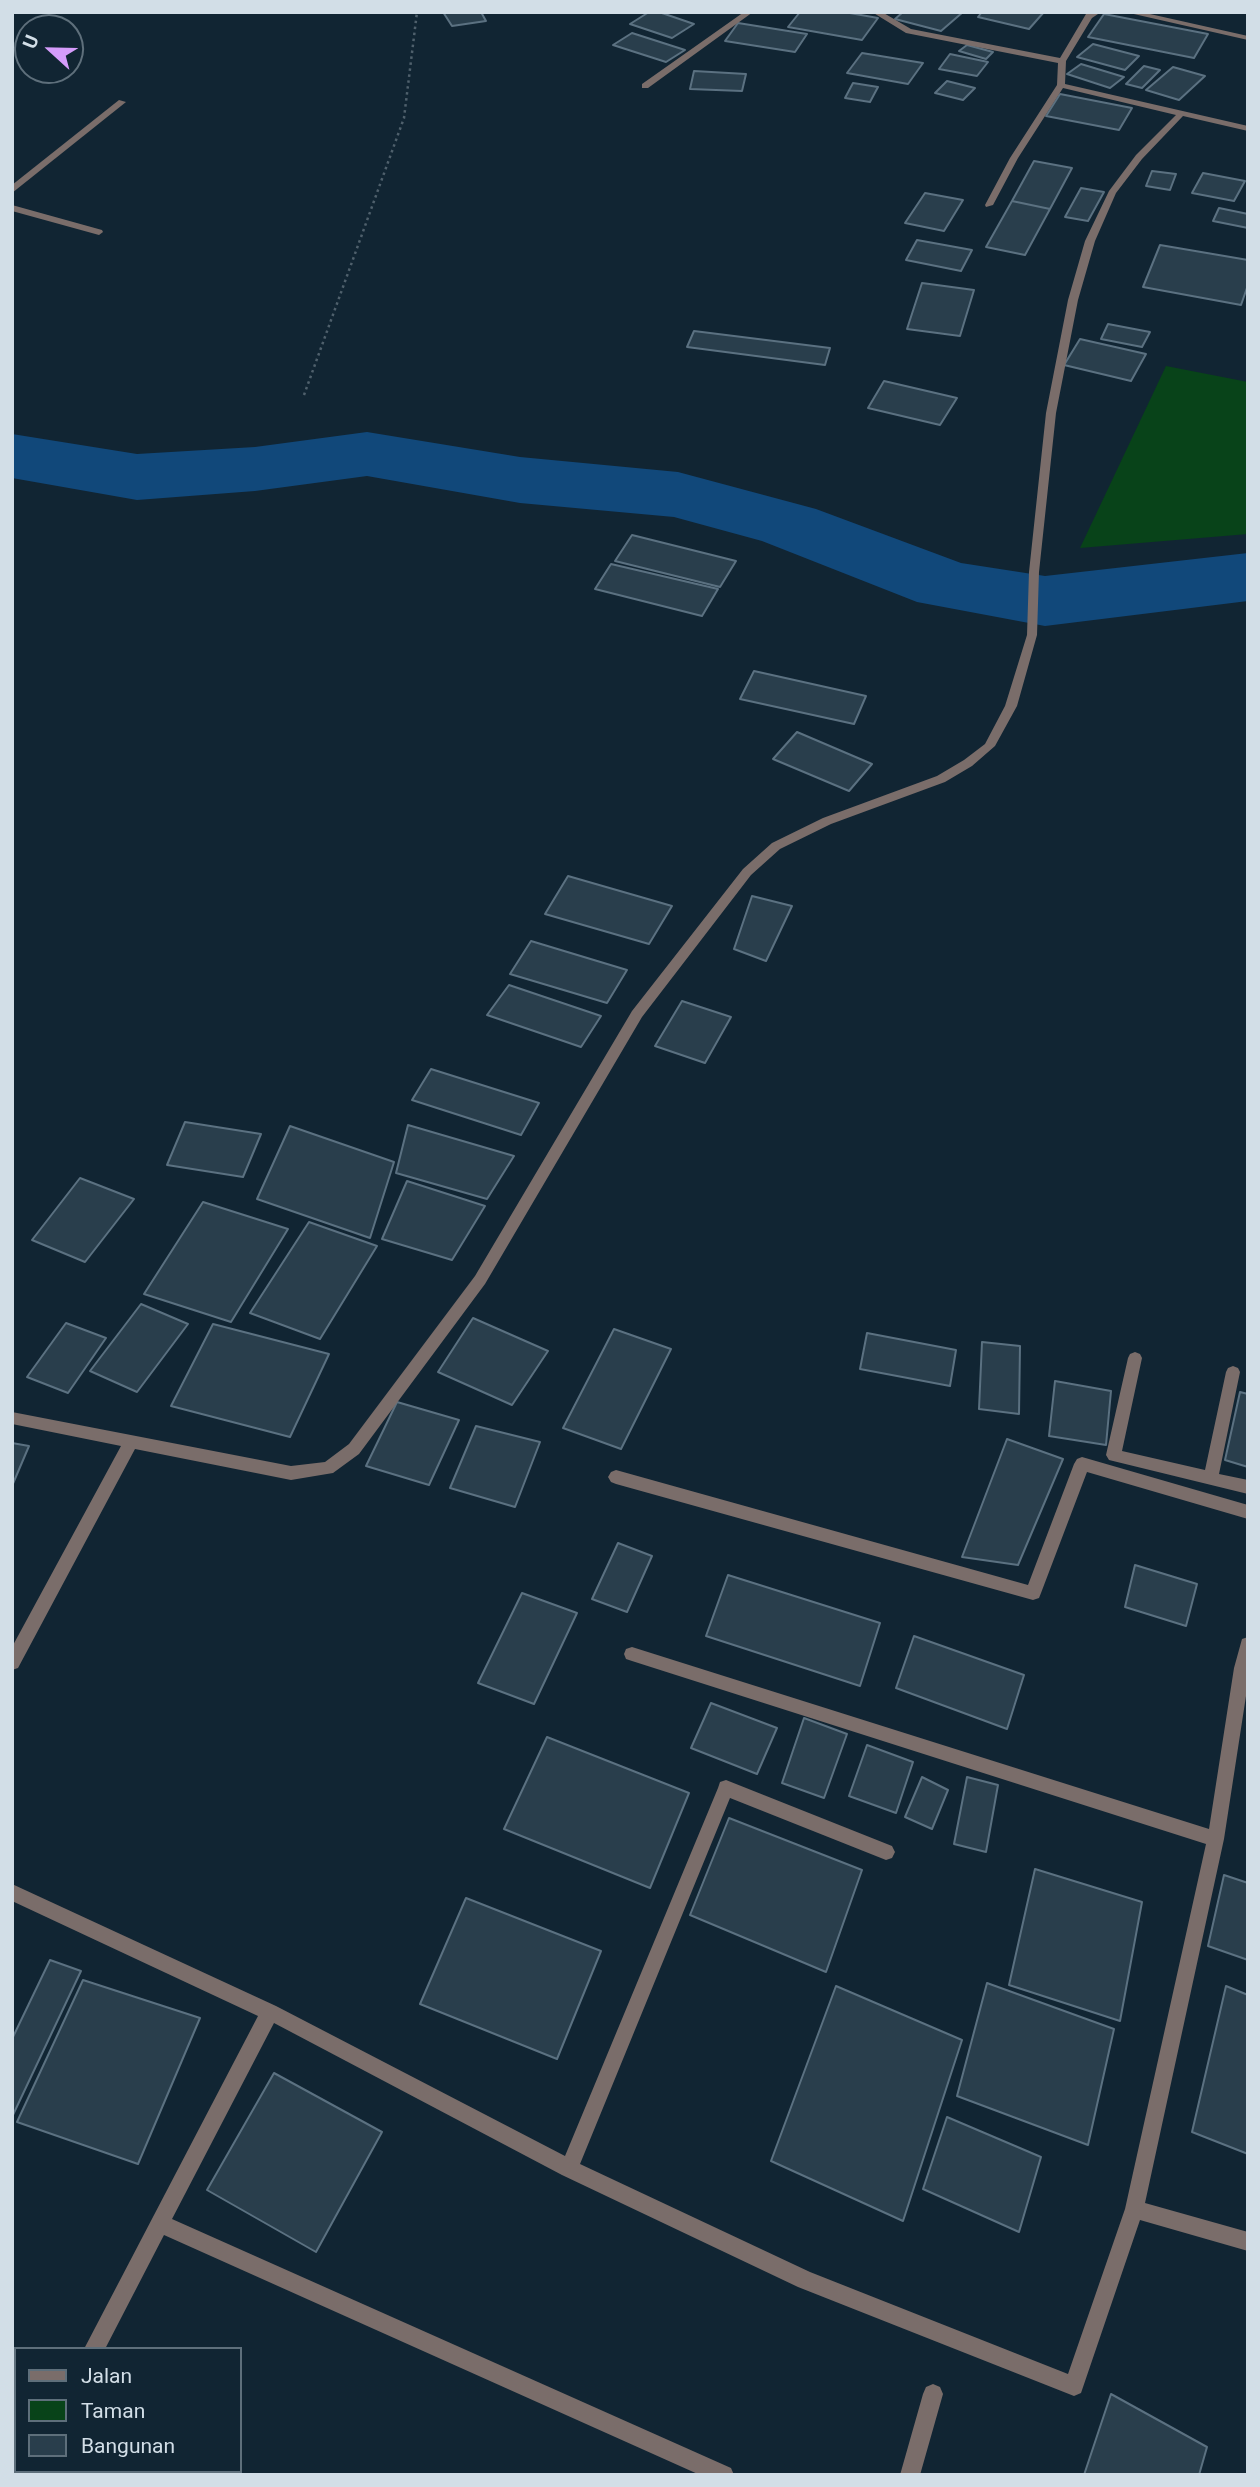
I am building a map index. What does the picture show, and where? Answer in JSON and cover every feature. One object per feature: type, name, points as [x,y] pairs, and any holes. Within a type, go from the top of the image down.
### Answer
[{"type":"street","points":[[645,86],[749,12]]},
{"type":"street","points":[[876,12],[909,31],[1062,61]]},
{"type":"street","points":[[989,205],[1061,85],[1062,61],[1089,16],[1097,12]]},
{"type":"street","points":[[1129,12],[1248,38]]},
{"type":"street","points":[[1061,85],[1248,129]]},
{"type":"street","points":[[12,190],[122,102]]},
{"type":"street","points":[[12,1418],[290,1473],[328,1468],[354,1449],[480,1280],[637,1014],[747,872],[776,846],[827,821],[941,779],[968,763],[989,746],[1012,706],[1032,635],[1034,572],[1051,413],[1073,300],[1090,241],[1112,193],[1139,158],[1183,112]]},
{"type":"street","points":[[12,208],[99,232]]},
{"type":"street","points":[[1135,1358],[1114,1455],[1248,1487]]},
{"type":"street","points":[[1211,1478],[1233,1372]]},
{"type":"street","points":[[12,1663],[131,1442]]},
{"type":"street","points":[[616,1477],[1033,1593],[1082,1464],[1248,1511]]},
{"type":"street","points":[[12,1892],[270,2012],[569,2168],[806,2280],[1074,2386],[1134,2208],[1216,1839],[1248,1644]]},
{"type":"street","points":[[632,1654],[1216,1839]]},
{"type":"street","points":[[569,2168],[726,1788],[886,1852]]},
{"type":"street","points":[[95,2347],[270,2012]]},
{"type":"street","points":[[1134,2208],[1248,2242]]},
{"type":"street","points":[[161,2224],[724,2475]]},
{"type":"street","points":[[910,2475],[933,2394]]},
{"type":"path","points":[[304,395],[404,118],[418,12]]},
{"type":"green space","points":[[1166,366],[1248,382],[1248,534],[1080,548]]},
{"type":"building","points":[[443,12],[481,12],[486,21],[452,26]]},
{"type":"building","points":[[649,12],[659,12],[694,24],[672,38],[630,24]]},
{"type":"building","points":[[800,12],[844,12],[878,18],[862,40],[788,27]]},
{"type":"building","points":[[903,12],[963,12],[941,31],[895,19]]},
{"type":"building","points":[[982,12],[1044,12],[1029,29],[978,17]]},
{"type":"building","points":[[1104,14],[1208,34],[1194,58],[1088,37]]},
{"type":"building","points":[[738,23],[807,34],[795,52],[725,41]]},
{"type":"building","points":[[632,33],[685,50],[666,62],[613,45]]},
{"type":"building","points":[[1093,44],[1139,56],[1125,70],[1077,57]]},
{"type":"building","points":[[967,45],[993,52],[986,59],[959,51]]},
{"type":"building","points":[[862,53],[923,63],[908,84],[847,73]]},
{"type":"building","points":[[950,54],[988,62],[977,76],[939,69]]},
{"type":"building","points":[[1081,64],[1124,77],[1110,88],[1067,74]]},
{"type":"building","points":[[1144,66],[1160,70],[1142,88],[1126,84]]},
{"type":"building","points":[[1173,67],[1205,76],[1179,100],[1146,90]]},
{"type":"building","points":[[694,71],[746,74],[742,91],[690,89]]},
{"type":"building","points":[[947,81],[975,88],[963,100],[935,93]]},
{"type":"building","points":[[853,83],[878,87],[870,102],[845,98]]},
{"type":"building","points":[[1060,94],[1132,108],[1119,130],[1046,116]]},
{"type":"building","points":[[1034,161],[1072,168],[1050,209],[1012,201]]},
{"type":"building","points":[[1152,171],[1176,174],[1170,190],[1146,186]]},
{"type":"building","points":[[1203,173],[1245,181],[1234,201],[1192,193]]},
{"type":"building","points":[[1081,188],[1104,192],[1088,221],[1065,217]]},
{"type":"building","points":[[925,193],[963,200],[944,231],[905,223]]},
{"type":"building","points":[[1012,201],[1050,209],[1025,255],[986,247]]},
{"type":"building","points":[[1219,208],[1248,214],[1248,228],[1213,221]]},
{"type":"building","points":[[917,240],[972,250],[961,271],[906,260]]},
{"type":"building","points":[[1160,245],[1248,260],[1248,285],[1241,305],[1143,287]]},
{"type":"building","points":[[922,283],[974,290],[960,336],[907,329]]},
{"type":"building","points":[[1108,324],[1150,332],[1142,347],[1101,339]]},
{"type":"building","points":[[694,331],[830,348],[825,365],[687,347]]},
{"type":"building","points":[[1080,339],[1146,354],[1131,381],[1064,365]]},
{"type":"building","points":[[884,381],[957,398],[940,425],[868,408]]},
{"type":"building","points":[[632,535],[736,561],[720,587],[615,561]]},
{"type":"building","points":[[611,564],[718,589],[702,616],[595,589]]},
{"type":"building","points":[[754,671],[866,696],[854,724],[740,699]]},
{"type":"building","points":[[797,732],[872,764],[849,791],[773,759]]},
{"type":"building","points":[[568,876],[672,906],[649,944],[545,914]]},
{"type":"building","points":[[752,896],[792,906],[766,961],[734,949]]},
{"type":"building","points":[[531,941],[627,970],[607,1003],[510,974]]},
{"type":"building","points":[[509,985],[601,1016],[581,1047],[487,1015]]},
{"type":"building","points":[[682,1001],[731,1017],[705,1063],[655,1046]]},
{"type":"building","points":[[431,1069],[539,1103],[521,1135],[412,1100]]},
{"type":"building","points":[[185,1122],[261,1134],[243,1177],[167,1165]]},
{"type":"building","points":[[408,1125],[514,1156],[487,1199],[396,1173]]},
{"type":"building","points":[[290,1126],[394,1162],[370,1238],[257,1199]]},
{"type":"building","points":[[80,1178],[134,1199],[85,1262],[32,1240]]},
{"type":"building","points":[[407,1181],[485,1206],[452,1260],[382,1239]]},
{"type":"building","points":[[203,1202],[288,1229],[231,1322],[144,1294]]},
{"type":"building","points":[[309,1222],[377,1246],[320,1339],[250,1313]]},
{"type":"building","points":[[141,1304],[188,1324],[137,1392],[90,1371]]},
{"type":"building","points":[[473,1318],[548,1351],[512,1405],[438,1372]]},
{"type":"building","points":[[66,1323],[106,1338],[68,1393],[27,1377]]},
{"type":"building","points":[[213,1324],[329,1354],[290,1437],[171,1406]]},
{"type":"building","points":[[614,1329],[671,1349],[621,1449],[563,1428]]},
{"type":"building","points":[[867,1333],[956,1350],[950,1386],[860,1369]]},
{"type":"building","points":[[982,1342],[1020,1346],[1019,1414],[979,1409]]},
{"type":"building","points":[[1055,1381],[1111,1391],[1106,1445],[1049,1436]]},
{"type":"building","points":[[1240,1392],[1248,1394],[1248,1467],[1225,1460]]},
{"type":"building","points":[[397,1402],[459,1420],[429,1485],[366,1466]]},
{"type":"building","points":[[476,1426],[540,1442],[515,1507],[450,1488]]},
{"type":"building","points":[[1007,1439],[1063,1459],[1018,1565],[962,1557]]},
{"type":"building","points":[[12,1443],[29,1446],[12,1486]]},
{"type":"building","points":[[618,1543],[652,1556],[627,1612],[592,1599]]},
{"type":"building","points":[[1135,1565],[1197,1584],[1186,1626],[1125,1607]]},
{"type":"building","points":[[728,1575],[880,1623],[860,1686],[706,1636]]},
{"type":"building","points":[[522,1593],[577,1613],[534,1704],[478,1683]]},
{"type":"building","points":[[914,1636],[1024,1675],[1007,1729],[896,1688]]},
{"type":"building","points":[[711,1703],[777,1728],[757,1774],[691,1748]]},
{"type":"building","points":[[804,1718],[847,1734],[824,1798],[782,1783]]},
{"type":"building","points":[[547,1737],[689,1793],[650,1888],[504,1829]]},
{"type":"building","points":[[867,1745],[913,1762],[896,1813],[849,1796]]},
{"type":"building","points":[[922,1777],[948,1790],[932,1829],[905,1817]]},
{"type":"building","points":[[967,1777],[998,1785],[986,1852],[954,1844]]},
{"type":"building","points":[[729,1818],[862,1870],[826,1972],[690,1915]]},
{"type":"building","points":[[1035,1869],[1142,1902],[1120,2021],[1009,1985]]},
{"type":"building","points":[[1224,1875],[1248,1883],[1248,1960],[1208,1946]]},
{"type":"building","points":[[466,1898],[601,1951],[557,2059],[420,2004]]},
{"type":"building","points":[[50,1960],[81,1971],[12,2117],[12,2039]]},
{"type":"building","points":[[83,1980],[200,2018],[138,2164],[17,2122]]},
{"type":"building","points":[[987,1983],[1114,2029],[1088,2145],[957,2096]]},
{"type":"building","points":[[836,1986],[962,2040],[903,2221],[771,2161]]},
{"type":"building","points":[[1226,1986],[1248,1995],[1248,2154],[1192,2132]]},
{"type":"building","points":[[274,2073],[382,2132],[316,2252],[207,2190]]},
{"type":"building","points":[[947,2117],[1041,2157],[1019,2232],[923,2189]]},
{"type":"building","points":[[1111,2394],[1207,2447],[1199,2475],[1084,2475]]},
{"type":"waterway","points":[[12,456],[137,477],[255,469],[367,454],[520,480],[678,495],[789,525],[945,585],[1045,601],[1248,577]]}]
